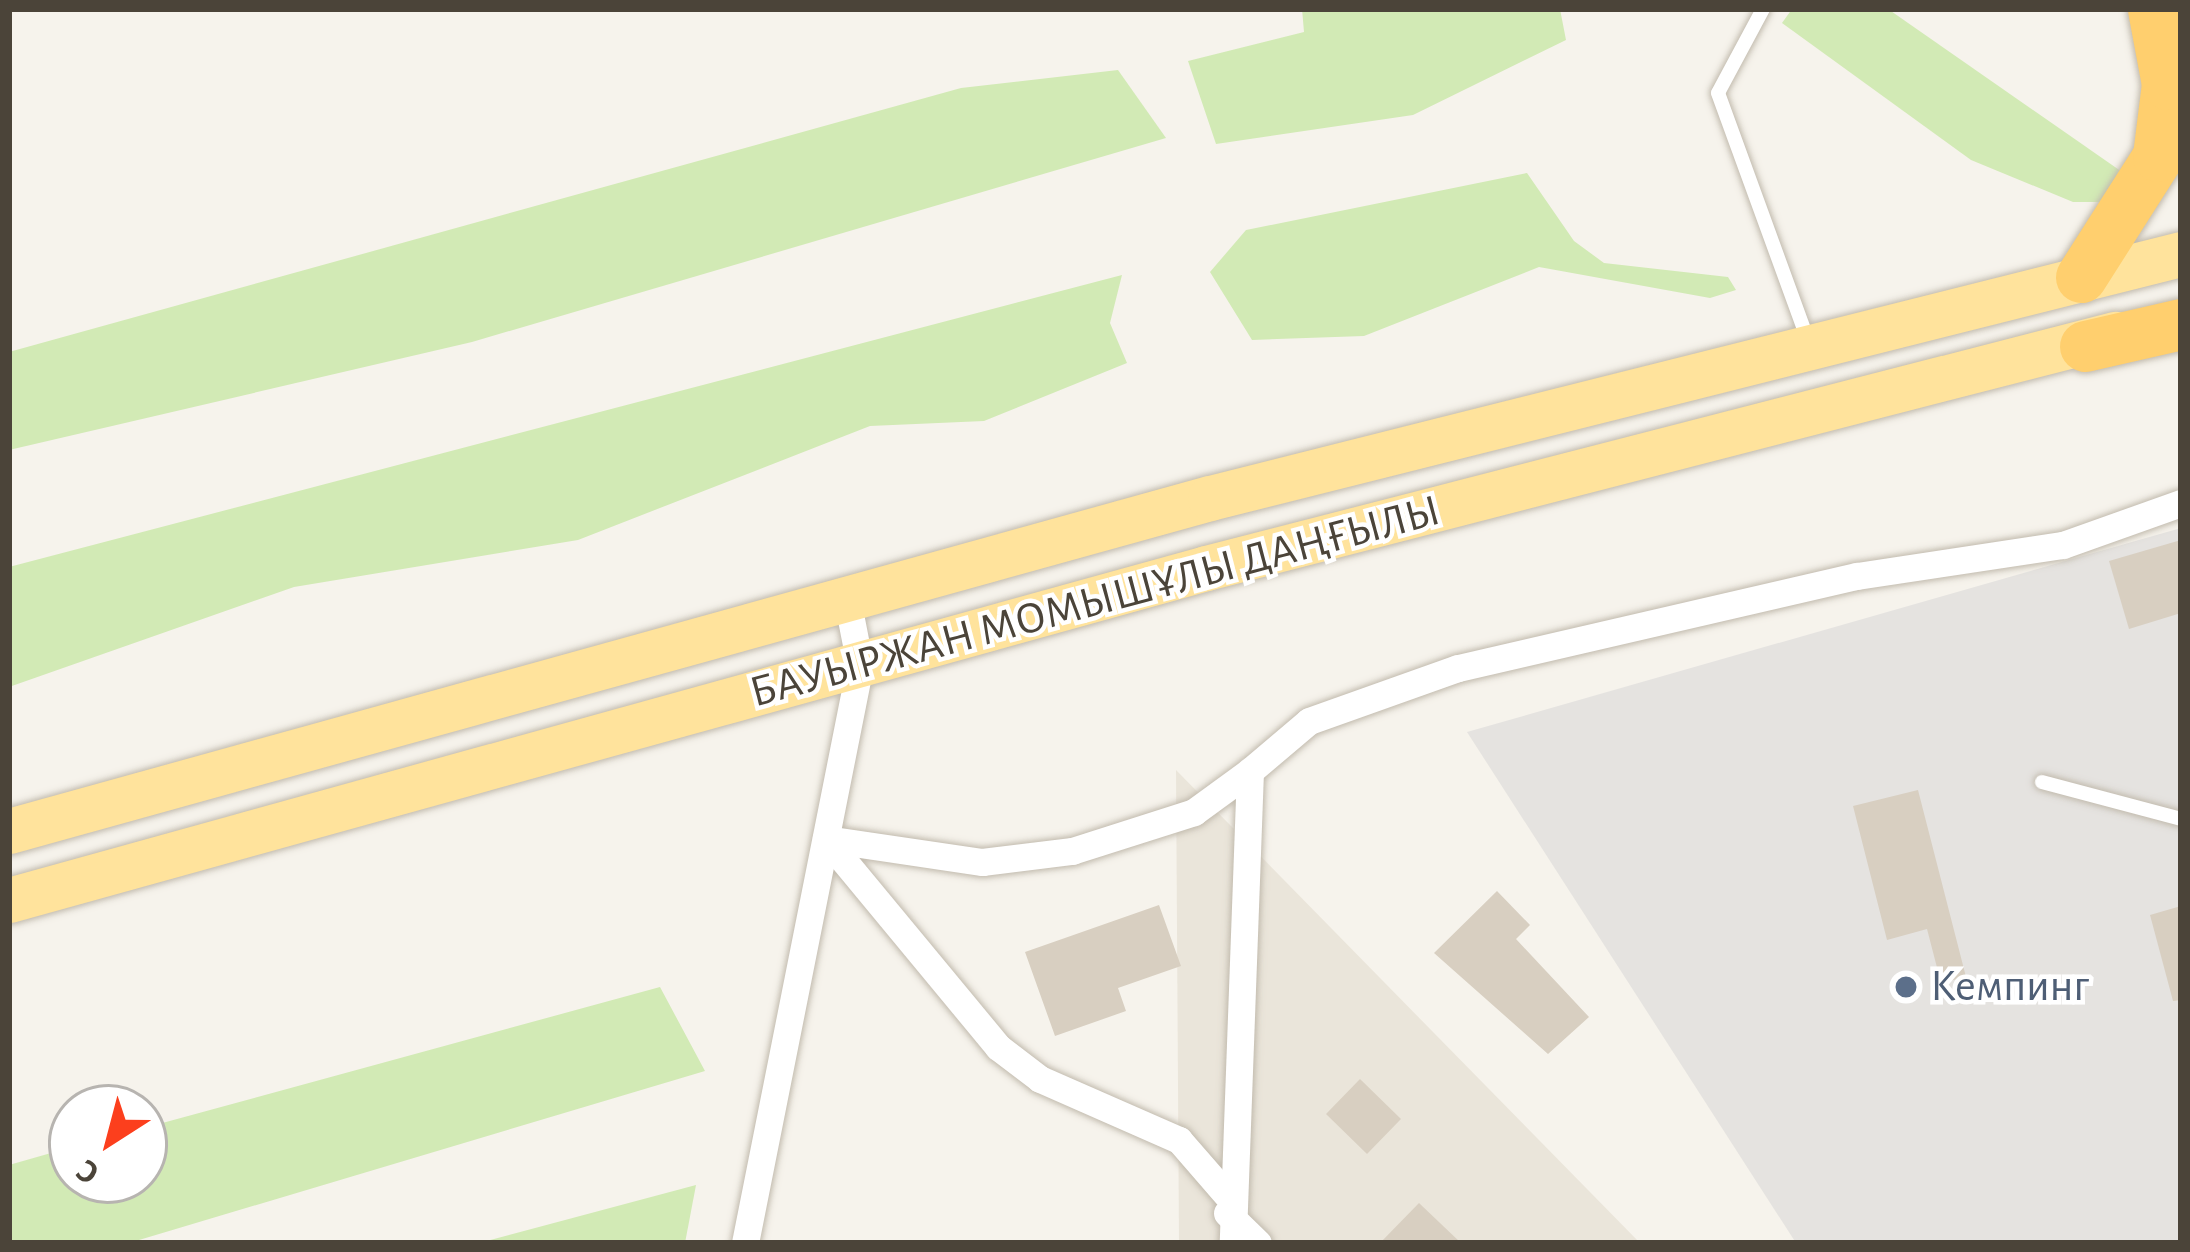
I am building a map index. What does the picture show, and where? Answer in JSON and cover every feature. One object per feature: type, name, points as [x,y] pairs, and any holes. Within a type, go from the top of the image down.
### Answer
[{"type":"highway","points":[[2081,277],[2158,156],[2167,84],[2153,9]]},
{"type":"highway","points":[[2085,346],[2181,324]]},
{"type":"main road","name":"БАУЫРЖАН МОМЫШҰЛЫ ДАҢҒЫЛЫ","points":[[9,831],[1808,340],[2181,254]]},
{"type":"main road","name":"БАУЫРЖАН МОМЫШҰЛЫ ДАҢҒЫЛЫ","points":[[9,900],[860,665],[2085,346],[2181,306]]},
{"type":"street","points":[[826,839],[982,862],[1072,851],[1194,812],[1309,722],[1458,668],[1857,576],[2062,545],[2181,503]]},
{"type":"street","points":[[745,1243],[860,665],[847,599]]},
{"type":"street","points":[[1233,1243],[1227,1204],[1250,771]]},
{"type":"street","points":[[826,839],[998,1047],[1040,1079],[1179,1140],[1258,1243]]},
{"type":"lane","points":[[1763,9],[1718,93],[1808,340]]},
{"type":"lane","points":[[2042,782],[2181,819]]},
{"type":"shaded area","name":"Кемпинг","points":[[2181,528],[2181,1243],[1796,1243],[1467,732]]},
{"type":"shaded area","points":[[1176,770],[1640,1243],[1179,1243]]},
{"type":"green space","points":[[1302,9],[1560,9],[1566,40],[1413,115],[1216,144],[1188,61],[1304,32]]},
{"type":"green space","points":[[1792,9],[1888,9],[2125,174],[2128,202],[2073,202],[1971,160],[1782,23]]},
{"type":"green space","points":[[1118,70],[1166,138],[472,342],[9,450],[9,352],[961,88]]},
{"type":"green space","points":[[1527,173],[1574,241],[1604,263],[1728,277],[1736,290],[1710,298],[1539,267],[1364,336],[1252,340],[1210,272],[1246,230]]},
{"type":"green space","points":[[1122,275],[1110,323],[1127,363],[984,421],[870,426],[578,540],[294,587],[9,687],[9,567]]},
{"type":"green space","points":[[660,987],[705,1071],[129,1243],[9,1243],[9,1165],[48,1154],[48,1204],[168,1204],[168,1121]]},
{"type":"green space","points":[[696,1185],[685,1243],[479,1243]]},
{"type":"building","points":[[2181,540],[2181,613],[2129,629],[2109,561]]},
{"type":"building","points":[[1918,790],[1966,977],[1941,983],[1927,929],[1887,940],[1853,806]]},
{"type":"building","points":[[1497,891],[1530,925],[1516,939],[1589,1017],[1548,1054],[1434,953]]},
{"type":"building","points":[[1159,905],[1181,966],[1118,988],[1126,1011],[1055,1036],[1025,952]]},
{"type":"building","points":[[2181,906],[2181,1000],[2173,1001],[2150,915]]},
{"type":"building","points":[[1360,1079],[1401,1119],[1367,1154],[1326,1114]]},
{"type":"building","points":[[1419,1203],[1461,1243],[1380,1243]]},
{"type":"place","name":"Кемпинг","points":[[1906,987]]}]
